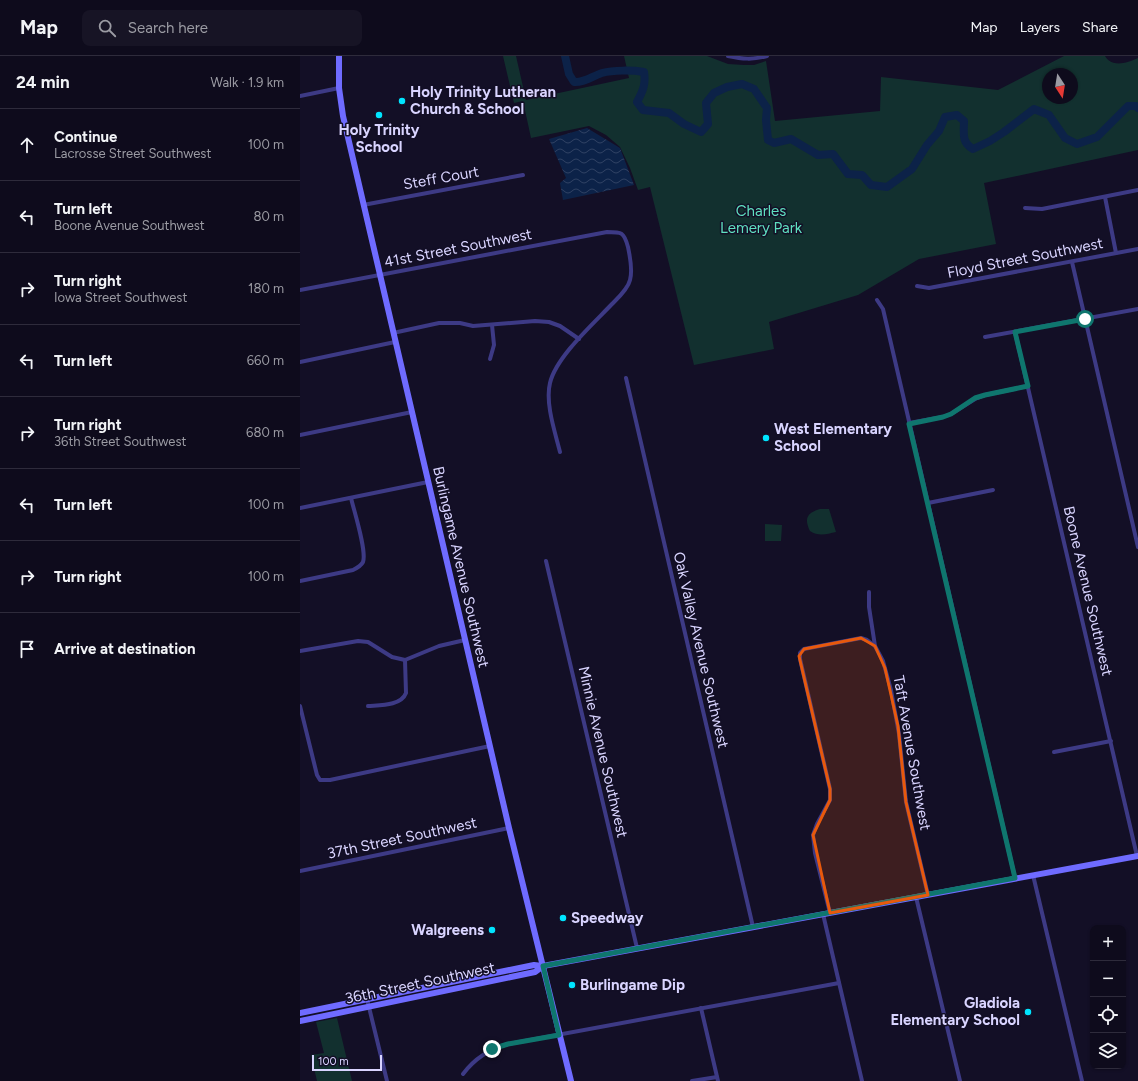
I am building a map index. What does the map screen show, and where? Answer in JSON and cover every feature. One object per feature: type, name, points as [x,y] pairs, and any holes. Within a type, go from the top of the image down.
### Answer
[{"type":"street","name":"Burlingame Avenue Southwest","points":[[339,56],[343,116],[363,205],[508,828],[571,1081]]},
{"type":"street","points":[[728,56],[740,59],[754,59],[766,56]]},
{"type":"street","points":[[300,96],[340,88]]},
{"type":"street","name":"Steff Court","points":[[363,205],[523,175]]},
{"type":"street","points":[[1025,208],[1042,209],[1138,190]]},
{"type":"street","points":[[1105,196],[1116,253]]},
{"type":"street","name":"41st Street Southwest","points":[[300,290],[607,232],[621,232],[625,236],[631,262],[630,281],[624,291],[579,339]]},
{"type":"street","name":"Floyd Street Southwest","points":[[917,286],[929,288],[1138,249]]},
{"type":"street","points":[[1072,262],[1138,547]]},
{"type":"street","points":[[877,300],[883,309],[1015,878]]},
{"type":"street","points":[[985,337],[1138,309]]},
{"type":"street","points":[[393,333],[439,323],[460,323],[473,326],[535,321],[549,322],[560,326],[579,339],[560,362],[550,383],[549,404],[560,452]]},
{"type":"street","points":[[490,360],[494,345],[492,325]]},
{"type":"street","name":"Boone Avenue Southwest","points":[[1015,332],[1138,856]]},
{"type":"street","points":[[300,362],[395,342]]},
{"type":"street","name":"Oak Valley Avenue Southwest","points":[[626,378],[754,927]]},
{"type":"street","points":[[909,424],[951,414],[975,398],[1028,386]]},
{"type":"street","points":[[300,435],[412,412]]},
{"type":"street","points":[[300,508],[428,482]]},
{"type":"street","points":[[928,504],[993,490]]},
{"type":"street","points":[[300,581],[353,570],[363,563],[363,550],[352,498]]},
{"type":"street","name":"Minnie Avenue Southwest","points":[[546,561],[637,948]]},
{"type":"street","name":"Taft Avenue Southwest","points":[[869,592],[869,607],[875,646],[883,661],[891,690],[898,730],[906,802],[928,895]]},
{"type":"street","points":[[862,1081],[840,983],[815,852],[814,835],[817,824],[830,800],[830,789],[800,659],[800,653],[804,649],[861,638],[867,640],[875,646]]},
{"type":"street","points":[[300,651],[358,641],[368,642],[392,657],[405,660],[439,646],[465,640]]},
{"type":"street","points":[[368,706],[397,702],[404,696],[406,693],[405,660]]},
{"type":"street","points":[[300,706],[317,775],[320,780],[330,780],[490,746]]},
{"type":"street","points":[[1054,752],[1111,741]]},
{"type":"street","name":"37th Street Southwest","points":[[300,871],[508,828]]},
{"type":"street","name":"36th Street Southwest","points":[[300,1012],[534,965],[543,966],[1138,856]]},
{"type":"street","points":[[1033,875],[1082,1081]]},
{"type":"street","points":[[916,897],[960,1081]]},
{"type":"street","name":"36th Street Southwest","points":[[300,1021],[535,972],[543,966]]},
{"type":"street","points":[[458,988],[476,980],[479,976]]},
{"type":"street","points":[[463,1074],[476,1059],[492,1049],[508,1044],[840,983]]},
{"type":"street","points":[[367,999],[387,1081]]},
{"type":"street","points":[[692,1081],[717,1079],[700,1008]]},
{"type":"highlighted area","points":[[861,638],[875,646],[885,668],[898,726],[906,802],[928,895],[830,913],[813,835],[830,800],[830,789],[799,656],[804,649]]},
{"type":"green space","name":"Charles Lemery Park","points":[[503,56],[516,56],[526,100],[629,78],[624,56],[707,56],[728,64],[744,65],[754,65],[766,61],[775,121],[880,111],[881,77],[998,90],[1064,56],[1105,56],[1108,60],[1116,63],[1138,58],[1138,150],[984,183],[996,244],[919,259],[858,295],[769,322],[774,349],[694,365],[650,187],[638,190],[620,147],[606,135],[589,126],[531,138],[523,101],[514,103]]},
{"type":"green space","points":[[820,509],[829,509],[836,532],[820,534],[810,531],[807,519],[812,512]]},
{"type":"green space","points":[[765,524],[782,525],[781,541],[765,541]]},
{"type":"green space","points":[[337,1018],[352,1081],[317,1081],[311,1055],[324,1053],[316,1022]]},
{"type":"water","points":[[587,128],[620,148],[634,185],[563,200],[560,183],[566,178],[549,139]]},
{"type":"waterway","points":[[565,56],[569,74],[574,82],[585,80],[606,72],[644,72],[644,87],[637,102],[643,110],[669,113],[684,124],[701,132],[708,124],[706,103],[714,93],[727,87],[742,84],[754,89],[767,108],[766,120],[768,140],[774,143],[791,139],[818,155],[833,154],[848,174],[862,175],[871,185],[887,187],[912,169],[927,145],[939,131],[945,117],[957,115],[964,121],[965,140],[973,149],[1004,132],[1034,109],[1049,115],[1065,138],[1077,144],[1097,137],[1128,106],[1136,106],[1138,108]]},
{"type":"place","name":"Holy Trinity Lutheran Church & School","points":[[402,101]]},
{"type":"place","name":"Holy Trinity School","points":[[379,115]]},
{"type":"place","name":"West Elementary School","points":[[766,438]]},
{"type":"place","name":"Speedway","points":[[563,918]]},
{"type":"place","name":"Walgreens","points":[[492,930]]},
{"type":"place","name":"Burlingame Dip","points":[[572,985]]},
{"type":"place","name":"Gladiola Elementary School","points":[[1028,1012]]},
{"type":"route","points":[[492,1049],[525,1040],[559,1035],[543,966],[1015,878],[909,424],[951,414],[958,411],[975,398],[1028,386],[1015,332],[1085,319]]}]
